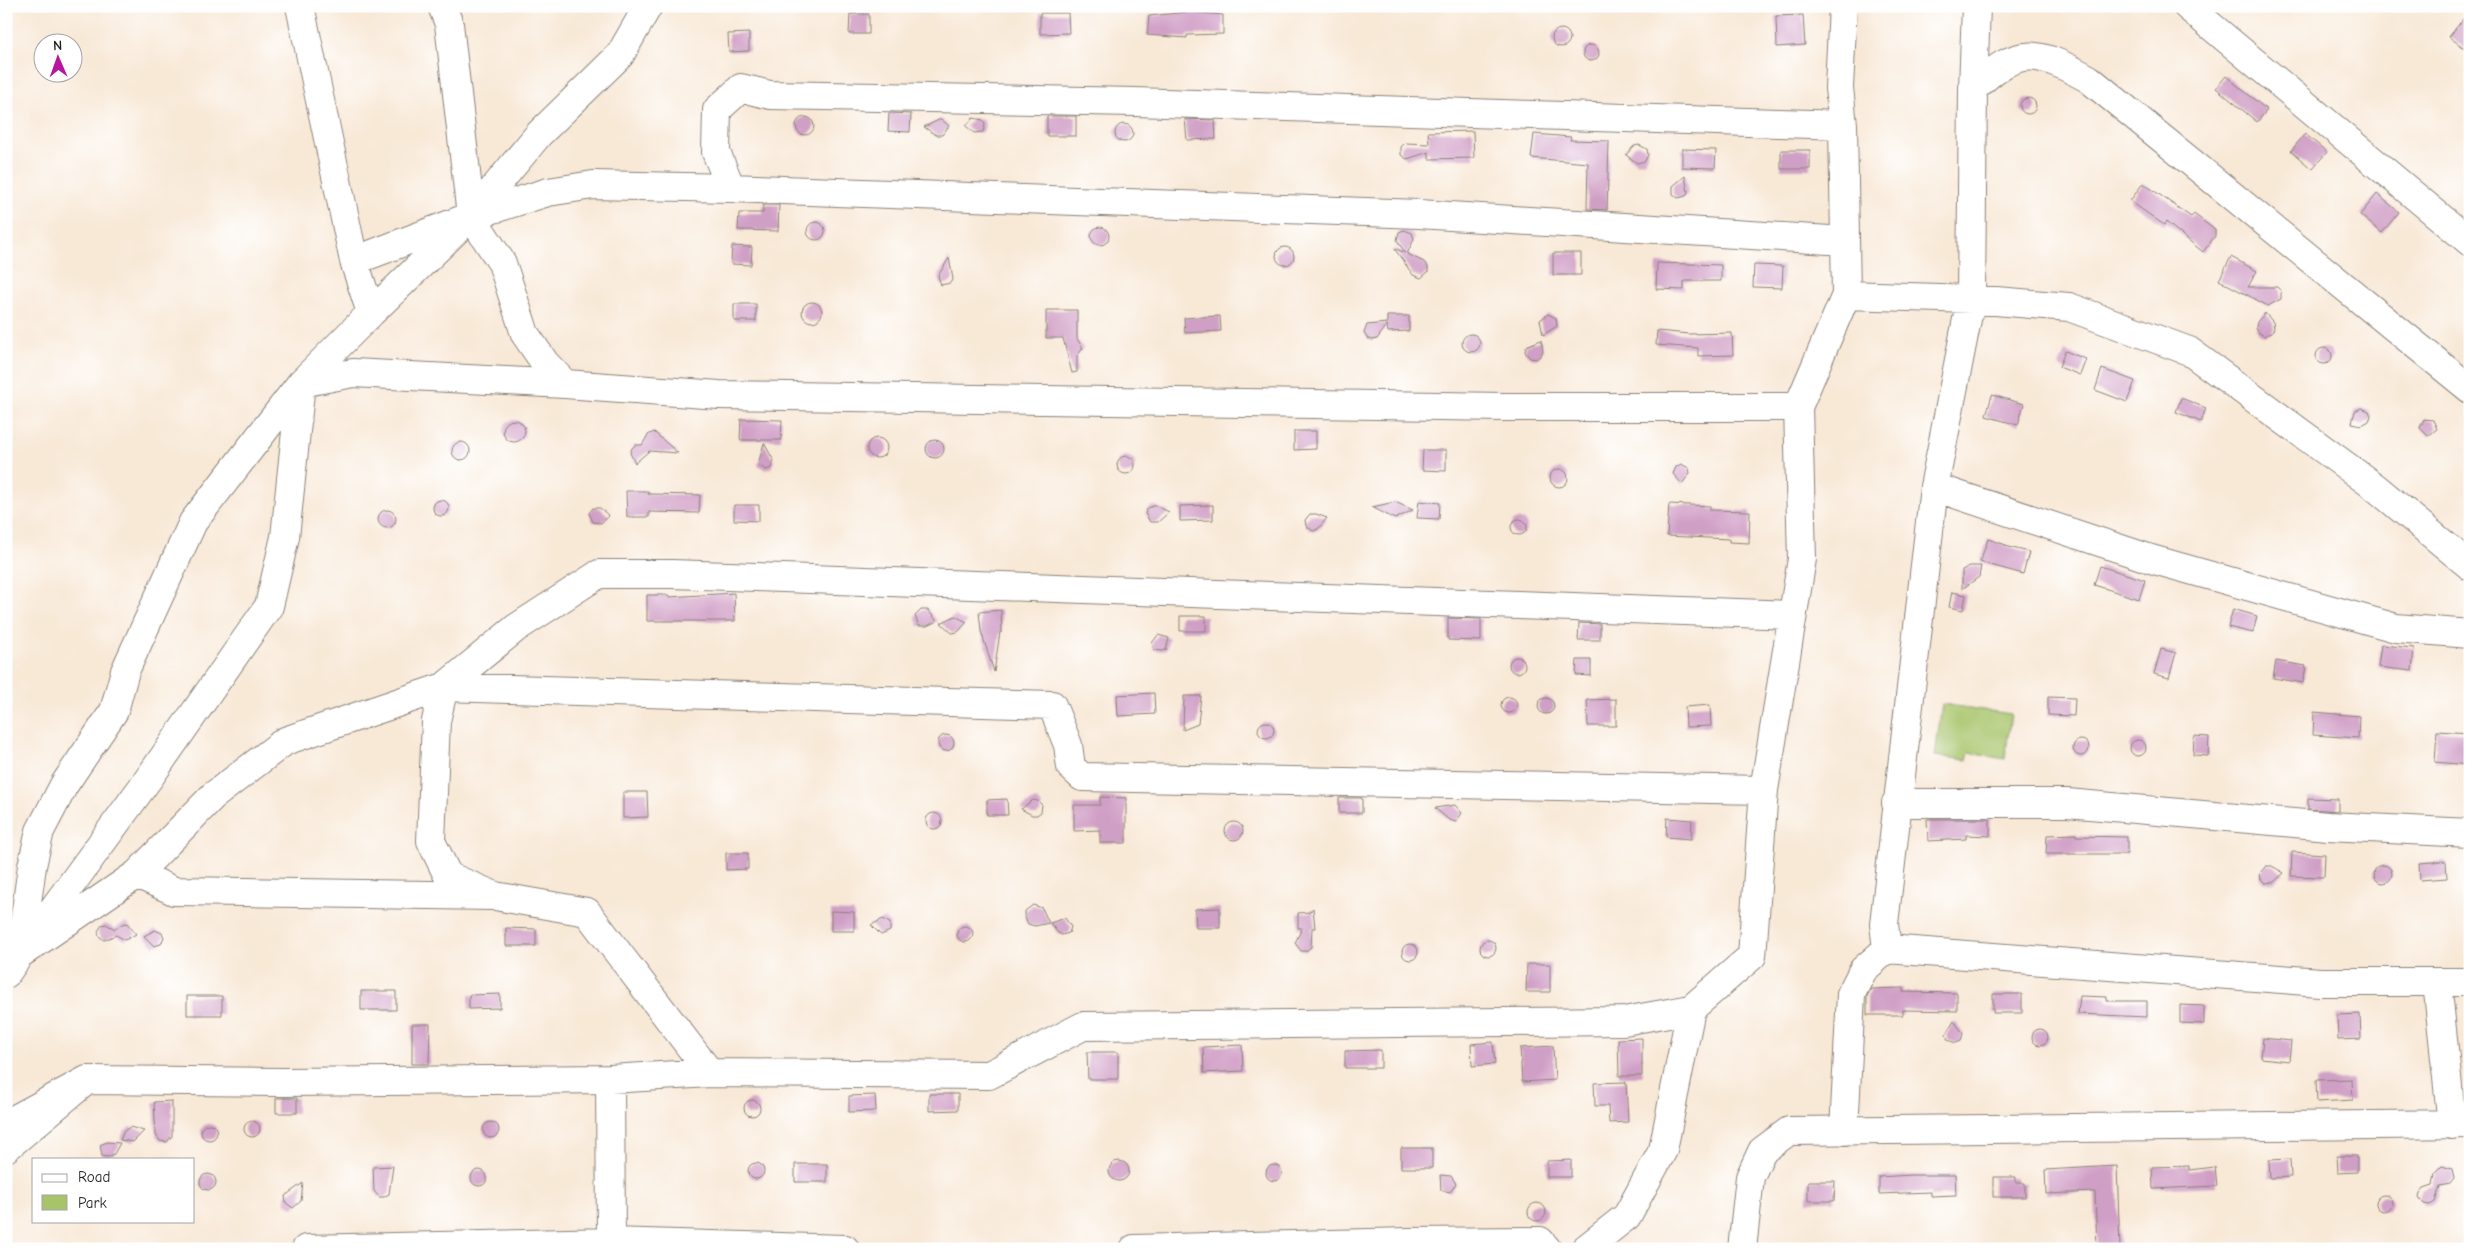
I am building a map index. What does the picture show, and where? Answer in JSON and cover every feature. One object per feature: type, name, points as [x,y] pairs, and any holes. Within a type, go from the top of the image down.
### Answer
[{"type":"street","points":[[300,6],[354,261],[372,313]]},
{"type":"street","points":[[442,6],[449,24],[471,216],[502,263],[525,334],[545,363],[565,384]]},
{"type":"street","points":[[13,964],[40,831],[64,785],[114,711],[125,672],[193,522],[301,383],[471,216],[539,134],[620,55],[648,6]]},
{"type":"street","points":[[6,1124],[87,1080],[295,1082],[610,1079],[710,1074],[989,1074],[1083,1026],[1624,1021],[1691,1009],[1752,956],[1764,790],[1802,559],[1798,407],[1846,296],[1843,125],[1839,88],[1843,6]]},
{"type":"street","points":[[1887,949],[1884,924],[1896,804],[1934,486],[1971,299],[1973,89],[1976,6]]},
{"type":"street","points":[[2187,6],[2470,242]]},
{"type":"street","points":[[1973,89],[1994,69],[2020,56],[2056,61],[2089,80],[2470,390]]},
{"type":"street","points":[[731,188],[716,152],[717,110],[741,88],[770,95],[1145,102],[1843,125]]},
{"type":"street","points":[[354,261],[471,216],[548,192],[593,185],[731,188],[1419,214],[1845,241]]},
{"type":"street","points":[[1846,296],[1971,299],[2069,307],[2189,351],[2375,487],[2470,566]]},
{"type":"street","points":[[301,383],[353,373],[565,384],[719,395],[1505,407],[1798,407]]},
{"type":"street","points":[[13,964],[149,778],[269,606],[285,538],[301,383]]},
{"type":"street","points":[[1934,486],[2151,559],[2396,628],[2470,634]]},
{"type":"street","points":[[495,896],[448,876],[431,841],[436,720],[444,688],[516,628],[598,574],[672,574],[1793,615]]},
{"type":"street","points":[[13,964],[137,874],[213,796],[285,741],[444,688],[1052,705],[1068,745],[1071,767],[1082,777],[1764,790]]},
{"type":"street","points":[[1896,804],[2067,803],[2328,826],[2470,833]]},
{"type":"street","points":[[137,874],[174,891],[495,896],[587,912],[710,1074]]},
{"type":"street","points":[[1844,1131],[1851,994],[1863,970],[1887,949],[2320,982],[2470,982]]},
{"type":"street","points":[[1742,1249],[1750,1177],[1762,1151],[1789,1131],[2461,1125],[2437,982]]},
{"type":"street","points":[[1585,1249],[1627,1216],[1663,1150],[1691,1009]]},
{"type":"street","points":[[610,1079],[611,1242]]},
{"type":"street","points":[[6,1148],[87,1080]]},
{"type":"street","points":[[306,1249],[611,1242],[845,1249]]},
{"type":"street","points":[[1134,1249],[1408,1242],[1542,1246]]},
{"type":"green space","points":[[1942,704],[2011,714],[2005,759],[1969,753],[1967,760],[1935,756]]},
{"type":"building","points":[[2470,10],[2470,52],[2449,37]]},
{"type":"building","points":[[1189,12],[1223,15],[1223,34],[1187,35],[1187,38],[1147,35],[1149,16]]},
{"type":"building","points":[[1040,13],[1068,13],[1069,33],[1040,34]]},
{"type":"building","points":[[850,14],[869,14],[869,34],[849,34]]},
{"type":"building","points":[[1803,15],[1805,45],[1777,47],[1776,16]]},
{"type":"building","points":[[1561,29],[1567,32],[1570,38],[1567,44],[1561,47],[1555,44],[1552,38],[1555,32]]},
{"type":"building","points":[[749,33],[749,51],[729,52],[728,34]]},
{"type":"building","points":[[1591,45],[1597,47],[1599,53],[1597,59],[1591,61],[1585,59],[1583,53],[1585,47]]},
{"type":"building","points":[[2226,76],[2267,110],[2257,122],[2216,88]]},
{"type":"building","points":[[2025,98],[2031,98],[2036,103],[2034,112],[2025,114],[2020,109],[2020,103]]},
{"type":"building","points":[[889,113],[911,114],[910,132],[888,131]]},
{"type":"building","points":[[1047,116],[1076,116],[1076,136],[1047,136]]},
{"type":"building","points":[[805,117],[811,120],[814,126],[811,132],[805,135],[799,132],[796,126],[799,120]]},
{"type":"building","points":[[973,118],[983,120],[985,125],[983,132],[974,133],[966,126]]},
{"type":"building","points":[[941,119],[949,126],[942,135],[936,135],[924,127]]},
{"type":"building","points":[[1185,119],[1215,120],[1216,139],[1187,140]]},
{"type":"building","points":[[1124,124],[1130,127],[1133,133],[1130,139],[1124,142],[1118,139],[1115,133],[1118,127]]},
{"type":"building","points":[[1473,131],[1474,158],[1429,159],[1429,152],[1407,159],[1401,155],[1401,147],[1405,143],[1429,144],[1428,132]]},
{"type":"building","points":[[1534,134],[1571,137],[1570,140],[1609,141],[1607,210],[1587,209],[1588,163],[1531,158]]},
{"type":"building","points":[[2305,134],[2327,152],[2312,169],[2291,151]]},
{"type":"building","points":[[1639,145],[1647,149],[1648,155],[1645,161],[1637,163],[1626,155],[1634,146]]},
{"type":"building","points":[[1682,149],[1716,150],[1715,168],[1682,167]]},
{"type":"building","points":[[1781,150],[1810,150],[1810,169],[1781,169]]},
{"type":"building","points":[[1685,176],[1688,192],[1686,196],[1678,198],[1673,194],[1673,186]]},
{"type":"building","points":[[2143,183],[2191,217],[2194,214],[2215,230],[2215,236],[2203,252],[2166,222],[2164,225],[2130,201]]},
{"type":"building","points":[[2377,194],[2399,212],[2382,233],[2360,215]]},
{"type":"building","points":[[763,205],[779,205],[778,231],[738,230],[739,213],[763,213]]},
{"type":"building","points":[[816,222],[822,225],[825,231],[822,237],[816,240],[810,237],[807,231],[810,225]]},
{"type":"building","points":[[1100,227],[1106,230],[1109,236],[1106,242],[1100,245],[1094,242],[1091,236],[1094,230]]},
{"type":"building","points":[[1404,230],[1412,233],[1414,239],[1407,254],[1424,262],[1428,267],[1428,272],[1421,278],[1413,275],[1394,248],[1405,253],[1397,240],[1399,232]]},
{"type":"building","points":[[732,246],[752,247],[751,265],[731,264]]},
{"type":"building","points":[[1285,247],[1291,250],[1294,256],[1291,262],[1285,265],[1279,262],[1276,256],[1279,250]]},
{"type":"building","points":[[1553,253],[1581,253],[1581,275],[1553,275]]},
{"type":"building","points":[[2231,257],[2257,271],[2248,287],[2277,287],[2281,291],[2281,299],[2268,306],[2219,280]]},
{"type":"building","points":[[949,258],[953,279],[950,283],[941,285],[938,276]]},
{"type":"building","points":[[1657,263],[1721,265],[1721,281],[1684,281],[1684,290],[1656,289]]},
{"type":"building","points":[[1754,265],[1783,266],[1782,288],[1753,287]]},
{"type":"building","points":[[812,302],[819,305],[822,312],[819,319],[812,322],[805,319],[802,312],[805,305]]},
{"type":"building","points":[[734,304],[756,304],[756,321],[734,321]]},
{"type":"building","points":[[1046,310],[1077,310],[1077,339],[1083,348],[1077,356],[1077,372],[1072,373],[1063,338],[1046,338]]},
{"type":"building","points":[[2265,313],[2273,322],[2274,328],[2272,333],[2264,336],[2256,328],[2257,322]]},
{"type":"building","points":[[1548,314],[1556,318],[1557,326],[1543,335],[1540,320]]},
{"type":"building","points":[[1220,316],[1221,331],[1185,333],[1184,318]]},
{"type":"building","points":[[1387,316],[1409,316],[1409,331],[1388,332],[1387,325],[1377,339],[1367,338],[1364,333],[1367,325],[1387,323]]},
{"type":"building","points":[[1657,331],[1689,334],[1732,333],[1733,355],[1698,356],[1698,348],[1656,345]]},
{"type":"building","points":[[1471,334],[1477,337],[1480,343],[1477,349],[1471,352],[1465,349],[1462,343],[1465,337]]},
{"type":"building","points":[[1541,340],[1543,351],[1540,356],[1536,359],[1530,358],[1525,352],[1526,346]]},
{"type":"building","points":[[2321,348],[2327,348],[2332,353],[2330,362],[2321,364],[2316,359],[2316,353]]},
{"type":"building","points":[[2065,351],[2086,359],[2080,375],[2059,367]]},
{"type":"building","points":[[2102,369],[2135,381],[2127,402],[2095,390]]},
{"type":"building","points":[[1992,395],[2024,404],[2018,425],[1986,416]]},
{"type":"building","points":[[2181,398],[2206,408],[2201,422],[2176,412]]},
{"type":"building","points":[[2361,408],[2369,411],[2371,416],[2369,421],[2362,425],[2352,423],[2355,411]]},
{"type":"building","points":[[741,419],[782,420],[781,440],[740,440]]},
{"type":"building","points":[[2424,419],[2433,420],[2437,429],[2428,436],[2420,428]]},
{"type":"building","points":[[514,420],[522,423],[525,431],[522,439],[514,442],[506,439],[503,431],[506,423]]},
{"type":"building","points":[[1294,431],[1316,431],[1316,449],[1294,450]]},
{"type":"building","points":[[654,432],[678,453],[649,451],[635,463],[630,453],[632,448],[635,445],[642,445],[648,435]]},
{"type":"building","points":[[877,438],[884,441],[887,448],[884,455],[877,458],[870,455],[867,448],[870,441]]},
{"type":"building","points":[[935,440],[941,443],[944,449],[941,455],[935,458],[929,455],[926,449],[929,443]]},
{"type":"building","points":[[461,442],[467,445],[470,451],[467,457],[461,460],[455,457],[452,451],[455,445]]},
{"type":"building","points":[[764,443],[774,461],[771,468],[766,470],[758,465]]},
{"type":"building","points":[[1423,450],[1446,450],[1446,471],[1422,470]]},
{"type":"building","points":[[1126,456],[1132,459],[1135,465],[1132,471],[1126,474],[1120,471],[1117,465],[1120,459]]},
{"type":"building","points":[[1681,464],[1689,468],[1690,473],[1682,484],[1673,474],[1676,467]]},
{"type":"building","points":[[1559,469],[1565,472],[1568,478],[1565,484],[1559,487],[1553,484],[1550,478],[1553,472]]},
{"type":"building","points":[[626,491],[648,491],[648,494],[700,495],[699,513],[649,512],[649,517],[627,517]]},
{"type":"building","points":[[438,500],[444,500],[449,505],[447,514],[438,516],[433,511],[433,505]]},
{"type":"building","points":[[1419,501],[1440,503],[1439,519],[1417,518]]},
{"type":"building","points":[[1395,502],[1413,510],[1395,519],[1372,507]]},
{"type":"building","points":[[1669,504],[1710,506],[1710,510],[1750,511],[1749,543],[1729,542],[1729,539],[1667,536]]},
{"type":"building","points":[[734,505],[759,505],[759,521],[734,520]]},
{"type":"building","points":[[1213,505],[1213,520],[1180,521],[1180,506]]},
{"type":"building","points":[[1153,506],[1169,512],[1158,522],[1150,522],[1145,513],[1148,508]]},
{"type":"building","points":[[593,508],[600,508],[609,516],[601,523],[593,522],[589,513]]},
{"type":"building","points":[[387,510],[393,513],[396,519],[393,525],[387,528],[381,525],[378,519],[381,513]]},
{"type":"building","points":[[1310,514],[1327,518],[1318,529],[1313,531],[1306,526],[1305,520]]},
{"type":"building","points":[[1516,519],[1522,519],[1527,524],[1525,533],[1516,535],[1511,530],[1511,524]]},
{"type":"building","points":[[1988,539],[2005,546],[2029,552],[2023,574],[1980,562]]},
{"type":"building","points":[[1970,566],[1981,566],[1979,577],[1962,589],[1962,570]]},
{"type":"building","points":[[2100,566],[2145,580],[2139,599],[2094,585]]},
{"type":"building","points":[[1952,592],[1966,595],[1963,610],[1949,607]]},
{"type":"building","points":[[734,593],[735,621],[647,621],[647,595],[668,595],[668,597]]},
{"type":"building","points":[[2233,609],[2257,616],[2253,633],[2228,627]]},
{"type":"building","points":[[921,610],[928,610],[937,621],[927,626],[919,626],[915,616]]},
{"type":"building","points":[[1001,610],[1002,632],[1000,632],[994,672],[981,631],[979,612]]},
{"type":"building","points":[[955,616],[967,622],[958,632],[952,633],[941,623]]},
{"type":"building","points":[[1180,616],[1206,616],[1206,631],[1180,631]]},
{"type":"building","points":[[1448,618],[1481,619],[1481,641],[1448,640]]},
{"type":"building","points":[[1579,623],[1600,624],[1600,640],[1578,640]]},
{"type":"building","points":[[1158,635],[1169,638],[1166,650],[1154,650],[1152,643]]},
{"type":"building","points":[[2381,645],[2414,648],[2412,671],[2378,667]]},
{"type":"building","points":[[2161,649],[2176,653],[2169,678],[2154,674]]},
{"type":"building","points":[[1517,657],[1523,659],[1525,665],[1523,671],[1517,673],[1511,671],[1509,665],[1511,659]]},
{"type":"building","points":[[1577,660],[1591,660],[1591,676],[1576,675]]},
{"type":"building","points":[[2276,661],[2306,666],[2303,683],[2273,678]]},
{"type":"building","points":[[1154,693],[1155,714],[1118,716],[1117,695]]},
{"type":"building","points":[[1184,696],[1201,696],[1198,724],[1183,730]]},
{"type":"building","points":[[1509,697],[1517,705],[1509,713],[1501,705]]},
{"type":"building","points":[[2048,697],[2075,698],[2074,716],[2048,715]]},
{"type":"building","points":[[1546,698],[1552,700],[1554,706],[1552,712],[1546,714],[1540,712],[1538,706],[1540,700]]},
{"type":"building","points":[[1616,699],[1616,726],[1588,726],[1587,700]]},
{"type":"building","points":[[1710,705],[1711,726],[1686,727],[1685,707]]},
{"type":"building","points":[[2314,712],[2359,716],[2358,738],[2313,735]]},
{"type":"building","points":[[1266,722],[1272,724],[1274,730],[1272,736],[1266,738],[1260,736],[1258,730],[1260,724]]},
{"type":"building","points":[[2437,731],[2470,733],[2468,765],[2435,762]]},
{"type":"building","points":[[946,735],[952,737],[954,743],[952,749],[946,751],[940,749],[938,743],[940,737]]},
{"type":"building","points":[[2194,736],[2209,737],[2208,756],[2193,755]]},
{"type":"building","points":[[2078,740],[2084,740],[2089,745],[2087,754],[2078,756],[2073,751],[2073,745]]},
{"type":"building","points":[[2138,740],[2146,748],[2138,756],[2130,748]]},
{"type":"building","points":[[623,792],[647,792],[648,817],[623,818]]},
{"type":"building","points":[[1100,797],[1126,798],[1126,843],[1100,843],[1100,830],[1074,831],[1074,805],[1100,805]]},
{"type":"building","points":[[1339,798],[1362,798],[1362,813],[1339,813]]},
{"type":"building","points":[[2308,798],[2338,799],[2338,811],[2308,809]]},
{"type":"building","points":[[1007,799],[1008,815],[987,815],[987,800]]},
{"type":"building","points":[[1033,800],[1038,801],[1042,805],[1041,812],[1037,815],[1032,815],[1021,809]]},
{"type":"building","points":[[1455,805],[1462,813],[1456,822],[1449,820],[1435,808]]},
{"type":"building","points":[[934,813],[940,815],[942,821],[940,827],[934,829],[928,827],[926,821],[928,815]]},
{"type":"building","points":[[1667,818],[1692,820],[1691,839],[1666,837]]},
{"type":"building","points":[[1927,819],[1990,819],[1990,836],[1966,835],[1966,839],[1928,841]]},
{"type":"building","points":[[1234,822],[1240,825],[1243,831],[1240,837],[1234,840],[1228,837],[1225,831],[1228,825]]},
{"type":"building","points":[[2076,834],[2076,836],[2127,837],[2127,854],[2046,854],[2047,835]]},
{"type":"building","points":[[2292,852],[2325,854],[2324,877],[2291,876]]},
{"type":"building","points":[[726,853],[748,853],[748,869],[726,870]]},
{"type":"building","points":[[2446,861],[2447,878],[2420,880],[2419,863]]},
{"type":"building","points":[[2383,865],[2389,868],[2392,874],[2389,880],[2383,883],[2377,880],[2374,874],[2377,868]]},
{"type":"building","points":[[2266,866],[2272,866],[2284,873],[2274,882],[2265,883],[2261,879],[2260,873]]},
{"type":"building","points":[[1033,905],[1042,908],[1049,923],[1035,926],[1028,924],[1025,918],[1025,911]]},
{"type":"building","points":[[1220,908],[1220,928],[1196,928],[1195,909]]},
{"type":"building","points":[[1313,908],[1315,928],[1312,928],[1311,947],[1306,951],[1301,951],[1295,943],[1302,928],[1298,928],[1298,913],[1310,912]]},
{"type":"building","points":[[831,911],[854,912],[854,931],[831,931]]},
{"type":"building","points":[[1065,918],[1071,927],[1069,933],[1062,935],[1050,923]]},
{"type":"building","points":[[883,919],[890,923],[890,931],[881,935],[871,925]]},
{"type":"building","points":[[127,923],[136,934],[125,940],[116,935],[104,940],[99,936],[98,931],[102,925],[106,924],[115,929]]},
{"type":"building","points":[[965,926],[971,928],[973,934],[971,940],[965,942],[959,940],[957,934],[959,928]]},
{"type":"building","points":[[506,928],[536,929],[536,946],[506,946]]},
{"type":"building","points":[[155,930],[162,933],[164,937],[161,944],[154,946],[144,936]]},
{"type":"building","points":[[1485,940],[1491,940],[1496,945],[1494,954],[1485,956],[1480,951],[1480,945]]},
{"type":"building","points":[[1410,944],[1416,946],[1418,952],[1416,958],[1410,960],[1404,958],[1402,952],[1404,946]]},
{"type":"building","points":[[1527,964],[1550,964],[1550,992],[1526,992]]},
{"type":"building","points":[[1903,988],[1903,992],[1957,993],[1957,1011],[1903,1010],[1903,1015],[1867,1015],[1867,996],[1871,989]]},
{"type":"building","points":[[361,991],[396,991],[396,1010],[361,1010]]},
{"type":"building","points":[[500,994],[500,1008],[469,1009],[469,995]]},
{"type":"building","points":[[1993,994],[2022,994],[2022,1013],[1993,1013]]},
{"type":"building","points":[[187,996],[222,996],[222,1015],[187,1015]]},
{"type":"building","points":[[2080,996],[2107,997],[2107,1001],[2147,1001],[2147,1017],[2078,1014]]},
{"type":"building","points":[[2180,1005],[2204,1006],[2204,1024],[2180,1023]]},
{"type":"building","points":[[2360,1014],[2361,1039],[2338,1040],[2337,1015]]},
{"type":"building","points":[[1954,1021],[1963,1033],[1961,1041],[1956,1043],[1948,1040],[1946,1035]]},
{"type":"building","points":[[412,1024],[430,1024],[429,1064],[412,1064]]},
{"type":"building","points":[[2040,1029],[2046,1031],[2048,1037],[2046,1043],[2040,1045],[2034,1043],[2032,1037],[2034,1031]]},
{"type":"building","points":[[1642,1038],[1642,1076],[1619,1076],[1618,1039]]},
{"type":"building","points":[[2263,1038],[2291,1041],[2289,1061],[2261,1058]]},
{"type":"building","points":[[1493,1042],[1495,1064],[1472,1066],[1471,1044]]},
{"type":"building","points":[[1242,1045],[1243,1071],[1204,1073],[1203,1047]]},
{"type":"building","points":[[1553,1046],[1555,1080],[1522,1082],[1520,1048]]},
{"type":"building","points":[[1381,1050],[1381,1068],[1345,1068],[1345,1051]]},
{"type":"building","points":[[1087,1052],[1118,1052],[1118,1079],[1088,1079]]},
{"type":"building","points":[[2352,1079],[2353,1100],[2317,1102],[2316,1080]]},
{"type":"building","points":[[1626,1082],[1628,1122],[1609,1123],[1608,1106],[1595,1106],[1594,1083]]},
{"type":"building","points":[[929,1094],[958,1094],[958,1110],[929,1111]]},
{"type":"building","points":[[875,1095],[876,1111],[849,1112],[849,1096]]},
{"type":"building","points":[[276,1098],[297,1098],[297,1113],[276,1113]]},
{"type":"building","points":[[752,1100],[758,1102],[760,1108],[758,1114],[752,1116],[746,1114],[744,1108],[746,1102]]},
{"type":"building","points":[[172,1101],[172,1136],[167,1142],[160,1141],[156,1135],[154,1102]]},
{"type":"building","points":[[252,1121],[258,1123],[260,1129],[258,1135],[252,1137],[246,1135],[244,1129],[246,1123]]},
{"type":"building","points":[[491,1122],[497,1124],[499,1130],[497,1136],[491,1138],[485,1136],[483,1130],[485,1124]]},
{"type":"building","points":[[209,1124],[215,1126],[217,1132],[215,1138],[209,1140],[203,1138],[201,1132],[203,1126]]},
{"type":"building","points":[[130,1127],[144,1131],[133,1142],[120,1140],[124,1131]]},
{"type":"building","points":[[107,1142],[120,1143],[114,1154],[107,1157],[102,1156],[100,1145]]},
{"type":"building","points":[[1401,1148],[1432,1148],[1432,1168],[1401,1168]]},
{"type":"building","points":[[2337,1156],[2357,1156],[2357,1172],[2338,1173]]},
{"type":"building","points":[[2290,1159],[2291,1177],[2270,1178],[2269,1160]]},
{"type":"building","points":[[1571,1160],[1571,1177],[1547,1177],[1547,1161]]},
{"type":"building","points":[[1119,1161],[1126,1164],[1129,1171],[1126,1178],[1119,1181],[1112,1178],[1109,1171],[1112,1164]]},
{"type":"building","points":[[756,1163],[762,1165],[764,1171],[762,1177],[756,1179],[750,1177],[748,1171],[750,1165]]},
{"type":"building","points":[[795,1164],[827,1164],[827,1182],[795,1182]]},
{"type":"building","points":[[1274,1165],[1282,1173],[1274,1181],[1266,1173]]},
{"type":"building","points":[[393,1166],[389,1194],[379,1197],[374,1191],[373,1167]]},
{"type":"building","points":[[2117,1166],[2120,1249],[2097,1249],[2095,1192],[2046,1194],[2045,1170]]},
{"type":"building","points":[[2189,1166],[2189,1170],[2215,1167],[2217,1186],[2153,1189],[2152,1167]]},
{"type":"building","points":[[2442,1166],[2452,1169],[2454,1179],[2450,1184],[2440,1186],[2435,1202],[2430,1205],[2424,1204],[2419,1197],[2420,1193],[2424,1188],[2433,1185],[2435,1173]]},
{"type":"building","points":[[479,1170],[485,1172],[487,1178],[485,1184],[479,1186],[473,1184],[471,1178],[473,1172]]},
{"type":"building","points":[[208,1174],[214,1176],[216,1182],[214,1188],[208,1190],[202,1188],[200,1182],[202,1176]]},
{"type":"building","points":[[1440,1175],[1451,1176],[1456,1184],[1450,1192],[1441,1190]]},
{"type":"building","points":[[1955,1175],[1956,1195],[1931,1196],[1931,1192],[1879,1194],[1879,1177]]},
{"type":"building","points":[[1993,1177],[2016,1177],[2016,1183],[2025,1183],[2025,1197],[1993,1197]]},
{"type":"building","points":[[1808,1181],[1835,1181],[1834,1201],[1808,1201]]},
{"type":"building","points":[[303,1183],[301,1201],[293,1208],[286,1203],[285,1196]]},
{"type":"building","points":[[2381,1195],[2387,1195],[2392,1200],[2390,1209],[2381,1211],[2376,1206],[2376,1200]]},
{"type":"building","points":[[1533,1203],[1541,1203],[1546,1208],[1544,1219],[1533,1221],[1528,1216],[1528,1208]]}]
